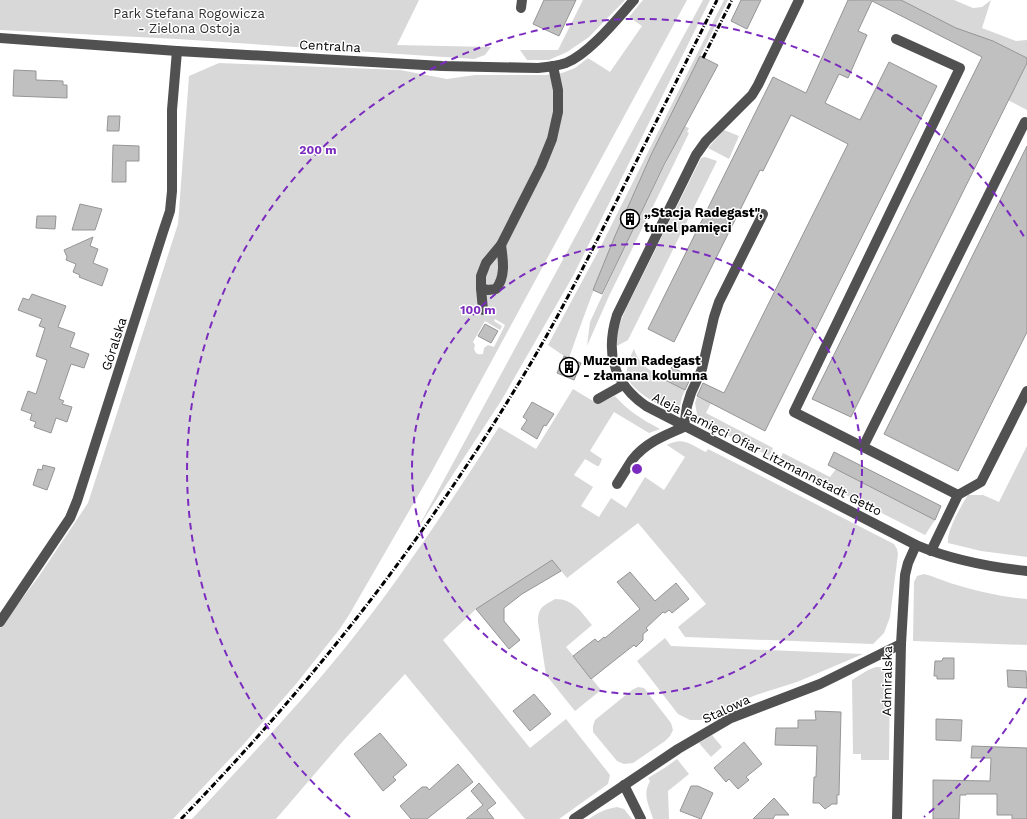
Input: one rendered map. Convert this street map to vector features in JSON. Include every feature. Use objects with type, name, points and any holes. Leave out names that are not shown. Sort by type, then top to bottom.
[{"type":"street","name":"Centralna","points":[[0,38],[177,51],[442,66],[518,68],[553,66],[566,63],[577,56],[605,32],[634,0]]},
{"type":"street","name":"Aleja Pamięci Ofiar Litzmannstadt Getto","points":[[799,0],[758,85],[752,94],[706,141],[696,155],[617,315],[613,329],[611,353],[618,375],[624,385],[637,400],[646,406],[684,427],[916,545],[972,563],[1004,569],[1027,571]]},
{"type":"street","points":[[896,39],[960,68],[794,412],[958,494]]},
{"type":"street","name":"Góralska","points":[[0,622],[70,518],[77,501],[164,232],[170,211],[172,191],[172,110],[177,51]]},
{"type":"street","points":[[483,310],[481,288],[482,276],[486,263],[501,245],[541,166],[552,138],[558,112],[558,90],[553,66]]},
{"type":"street","points":[[863,447],[1025,122],[1027,123]]},
{"type":"street","points":[[617,484],[633,459],[644,448],[656,440],[684,427],[687,406],[702,368],[719,302],[763,214]]},
{"type":"street","points":[[481,288],[488,290],[496,289],[501,283],[503,271],[501,245]]},
{"type":"street","points":[[598,399],[624,385]]},
{"type":"street","points":[[932,551],[958,494],[981,482],[1027,391]]},
{"type":"street","name":"Admiralska","points":[[897,819],[901,644],[905,575],[908,563],[916,545]]},
{"type":"street","name":"Stalowa","points":[[574,819],[688,742],[731,718],[820,684],[901,644]]},
{"type":"street","points":[[624,785],[641,819]]},
{"type":"green space","name":"Park Stefana Rogowicza - Zielona Ostoja","points":[[0,0],[419,0],[397,45],[491,47],[485,55],[474,59],[177,39],[0,30]]},
{"type":"green space","points":[[583,0],[625,0],[589,37],[567,52],[549,60],[527,60],[520,50],[558,50]]},
{"type":"green space","points":[[643,0],[687,0],[431,473],[339,630],[296,684],[243,745],[173,819],[0,819],[0,628],[39,576],[88,503],[178,224],[189,76],[219,63],[400,70],[447,79],[475,75],[546,75],[562,73],[575,68],[588,58],[610,72],[642,26],[629,17]],"holes":[[[495,319],[505,325],[494,347],[488,345],[484,348],[483,354],[476,353],[473,342],[485,321],[500,330],[502,326],[494,321]]]},
{"type":"green space","points":[[703,0],[710,0],[573,276],[501,401],[418,528]]},
{"type":"green space","points":[[724,0],[728,0],[651,155],[628,205],[597,281],[569,358],[564,356],[548,345],[601,246]]},
{"type":"green space","points":[[901,0],[954,0],[973,8],[982,7],[991,0],[982,28],[1016,41],[1027,40],[1027,58],[991,40],[986,49],[956,28]]},
{"type":"green space","points":[[1027,63],[1027,110],[1008,100]]},
{"type":"green space","points":[[684,126],[689,128],[687,132],[689,133],[609,296],[587,346],[590,322],[627,242]]},
{"type":"green space","points":[[724,130],[739,136],[729,159],[708,148]]},
{"type":"green space","points":[[705,157],[717,161],[628,340],[617,346],[618,331],[626,309],[701,158]]},
{"type":"green space","points":[[634,349],[637,356],[648,369],[663,379],[685,390],[678,415],[641,394],[630,382],[627,376],[627,369]]},
{"type":"green space","points":[[573,389],[598,404],[615,396],[636,415],[660,429],[649,433],[614,412],[590,451],[602,459],[599,466],[585,459],[574,475],[593,487],[581,506],[599,517],[611,498],[626,508],[645,477],[664,490],[685,457],[667,445],[673,442],[687,442],[706,452],[708,449],[894,544],[898,554],[890,617],[884,633],[873,644],[685,637],[678,627],[706,604],[638,523],[567,578],[552,560],[476,609],[443,640],[530,748],[566,719],[610,775],[608,784],[559,819],[525,819],[405,674],[343,741],[276,819],[192,819],[251,756],[345,648],[425,539],[499,427],[536,449]]},
{"type":"green space","points":[[697,397],[711,403],[706,413],[773,448],[769,456],[698,420],[695,403]]},
{"type":"green space","points":[[1027,446],[1027,557],[981,551],[948,543],[949,532],[968,495],[983,495],[999,502]]},
{"type":"green space","points":[[783,453],[830,477],[836,469],[935,520],[925,535],[779,461]]},
{"type":"green space","points":[[924,574],[979,591],[1027,599],[1027,645],[913,641],[914,582],[917,576]]},
{"type":"green space","points":[[555,599],[567,601],[572,604],[592,625],[566,647],[601,690],[575,711],[546,675],[538,617],[540,610],[547,603]]},
{"type":"green space","points":[[665,638],[671,646],[863,654],[797,682],[721,708],[701,720],[690,720],[678,714],[637,661]]},
{"type":"green space","points":[[876,667],[885,668],[890,676],[889,760],[861,760],[861,754],[853,754],[852,680]]},
{"type":"green space","points":[[638,687],[644,688],[671,723],[673,730],[665,741],[633,763],[624,764],[617,761],[593,732],[593,726],[595,720],[632,690]]},
{"type":"green space","points":[[712,735],[722,747],[711,757],[699,743]]},
{"type":"green space","points":[[677,759],[689,774],[668,791],[669,819],[653,819],[646,795],[650,781],[648,778]]},
{"type":"green space","points":[[617,807],[624,809],[632,819],[589,819],[602,811]]},
{"type":"building","points":[[544,0],[576,0],[559,36],[533,24]]},
{"type":"building","points":[[741,0],[761,0],[747,29],[731,21]]},
{"type":"building","points":[[848,0],[901,0],[956,28],[993,41],[1027,58],[1027,63],[851,417],[812,399],[982,57],[872,1],[858,31],[867,35],[848,78],[839,74],[825,103],[860,120],[889,62],[937,86],[765,431],[697,396],[703,383],[724,393],[848,144],[791,115],[763,171],[760,170],[674,342],[648,329],[773,77],[806,93]]},
{"type":"building","name":"„Stacja Radegast\", tunel pamięci","points":[[700,56],[718,65],[665,163],[602,294],[593,290],[615,236],[651,155]]},
{"type":"building","points":[[14,70],[36,71],[36,80],[63,81],[63,85],[67,85],[67,98],[13,96]]},
{"type":"building","points":[[108,116],[120,116],[119,131],[107,131]]},
{"type":"building","points":[[113,145],[139,146],[139,161],[126,161],[126,182],[112,182]]},
{"type":"building","points":[[1027,146],[1027,332],[958,471],[884,434]]},
{"type":"building","points":[[80,204],[102,209],[95,230],[72,230]]},
{"type":"building","points":[[37,216],[56,216],[55,229],[36,228]]},
{"type":"building","points":[[93,237],[90,246],[98,249],[93,263],[108,269],[102,286],[79,277],[80,275],[73,272],[76,264],[66,260],[67,257],[64,250]]},
{"type":"building","points":[[32,294],[66,306],[58,327],[75,333],[70,347],[89,354],[84,368],[71,364],[59,399],[64,401],[62,404],[72,407],[67,422],[56,418],[51,433],[34,427],[36,422],[30,420],[32,414],[21,410],[28,391],[36,394],[47,360],[36,356],[45,328],[39,326],[42,319],[18,310],[23,298],[29,300]]},
{"type":"building","points":[[485,324],[498,331],[491,343],[478,336]]},
{"type":"building","name":"Muzeum Radegast - złamana kolumna","points":[[564,356],[581,363],[574,380],[557,373]]},
{"type":"building","points":[[672,367],[691,377],[685,390],[665,380]]},
{"type":"building","points":[[532,402],[554,414],[546,426],[544,425],[537,439],[521,429],[527,420],[523,417]]},
{"type":"building","points":[[834,452],[941,506],[935,520],[828,465]]},
{"type":"building","points":[[43,465],[55,468],[47,490],[33,485],[38,469],[42,470]]},
{"type":"building","points":[[552,560],[561,571],[522,594],[504,608],[504,621],[520,640],[509,649],[476,609]]},
{"type":"building","points":[[630,572],[655,601],[676,583],[689,599],[672,613],[669,610],[665,613],[663,612],[646,628],[648,630],[643,634],[643,640],[636,647],[634,645],[591,679],[573,656],[595,639],[598,642],[604,637],[605,638],[640,609],[617,582]]},
{"type":"building","points":[[943,658],[954,658],[954,679],[937,679],[937,676],[934,676],[935,661],[942,661]]},
{"type":"building","points":[[1007,670],[1026,671],[1027,688],[1008,687]]},
{"type":"building","points":[[534,694],[551,714],[530,731],[513,711]]},
{"type":"building","points":[[815,711],[841,712],[839,795],[837,795],[837,804],[832,804],[825,809],[819,803],[813,803],[817,746],[775,745],[776,728],[798,728],[798,720],[816,720]]},
{"type":"building","points":[[936,719],[962,720],[961,741],[936,740]]},
{"type":"building","points":[[380,733],[407,765],[393,777],[396,780],[383,791],[354,754]]},
{"type":"building","points":[[744,742],[762,764],[746,777],[749,780],[738,789],[729,779],[726,782],[714,768]]},
{"type":"building","points":[[972,746],[1027,748],[1027,819],[1012,819],[1012,815],[997,815],[997,794],[966,794],[960,795],[959,819],[933,819],[933,780],[990,781],[991,758],[971,758]]},
{"type":"building","points":[[458,764],[473,782],[427,819],[411,819],[400,806],[422,787],[427,787],[429,790]]},
{"type":"building","points":[[479,783],[496,803],[487,810],[494,819],[466,819],[483,805],[471,791]]},
{"type":"building","points":[[691,786],[698,786],[713,793],[701,819],[680,811]]},
{"type":"building","points":[[774,798],[789,815],[775,815],[773,819],[753,819]]},
{"type":"railway","points":[[181,819],[273,719],[360,614],[440,505],[478,449],[544,341],[572,290],[717,0]]},
{"type":"railway","points":[[703,58],[732,0]]},
{"type":"place","name":"„Stacja Radegast\", tunel pamięci","points":[[630,219]]},
{"type":"place","name":"Muzeum Radegast - złamana kolumna","points":[[569,367]]}]
